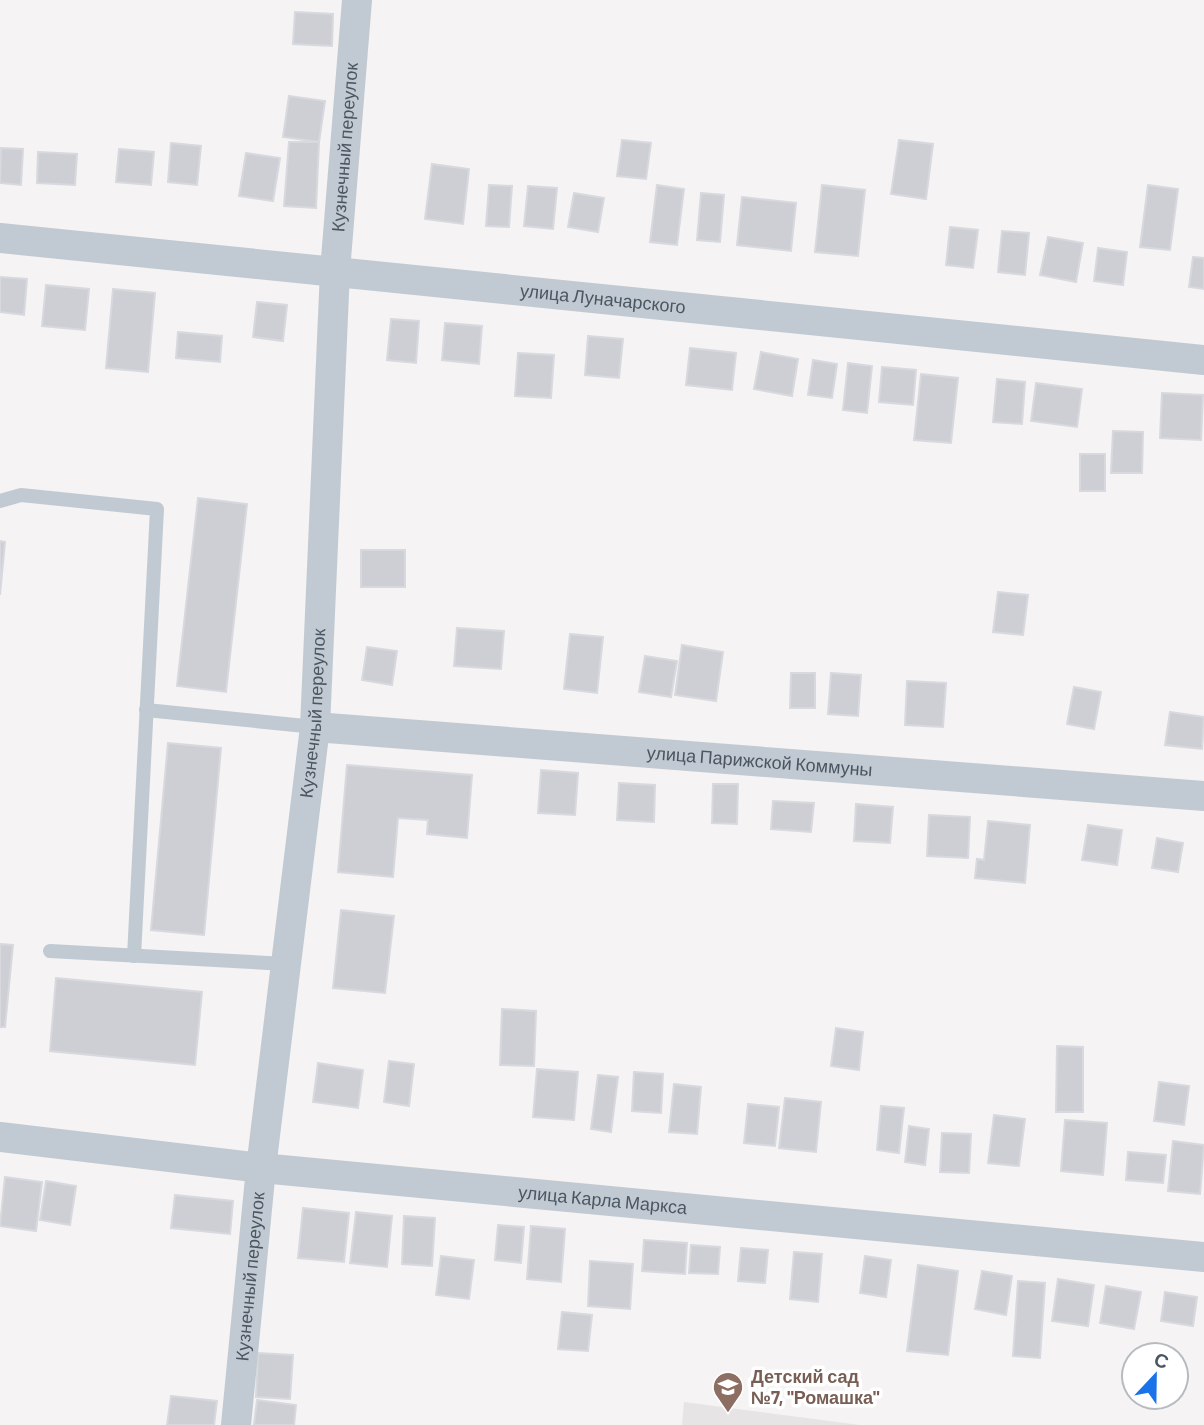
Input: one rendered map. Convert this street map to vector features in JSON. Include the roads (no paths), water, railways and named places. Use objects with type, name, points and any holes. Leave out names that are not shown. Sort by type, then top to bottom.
[{"type":"street","name":"Кузнечный переулок","points":[[236,1425],[261,1168],[315,727],[335,271],[356,0]]},
{"type":"street","name":"улица Луначарского","points":[[0,238],[1204,360]]},
{"type":"street","name":"улица Парижской Коммуны","points":[[315,727],[1204,796]]},
{"type":"street","name":"улица Карла Маркса","points":[[0,1137],[261,1168],[1204,1257]]},
{"type":"lane","points":[[0,501],[21,495],[156,509],[134,956]]},
{"type":"lane","points":[[146,710],[315,727]]},
{"type":"lane","points":[[50,951],[286,964]]},
{"type":"place","name":"Детский сад №7, \"Ромашка\"","points":[[728,1414]]}]
